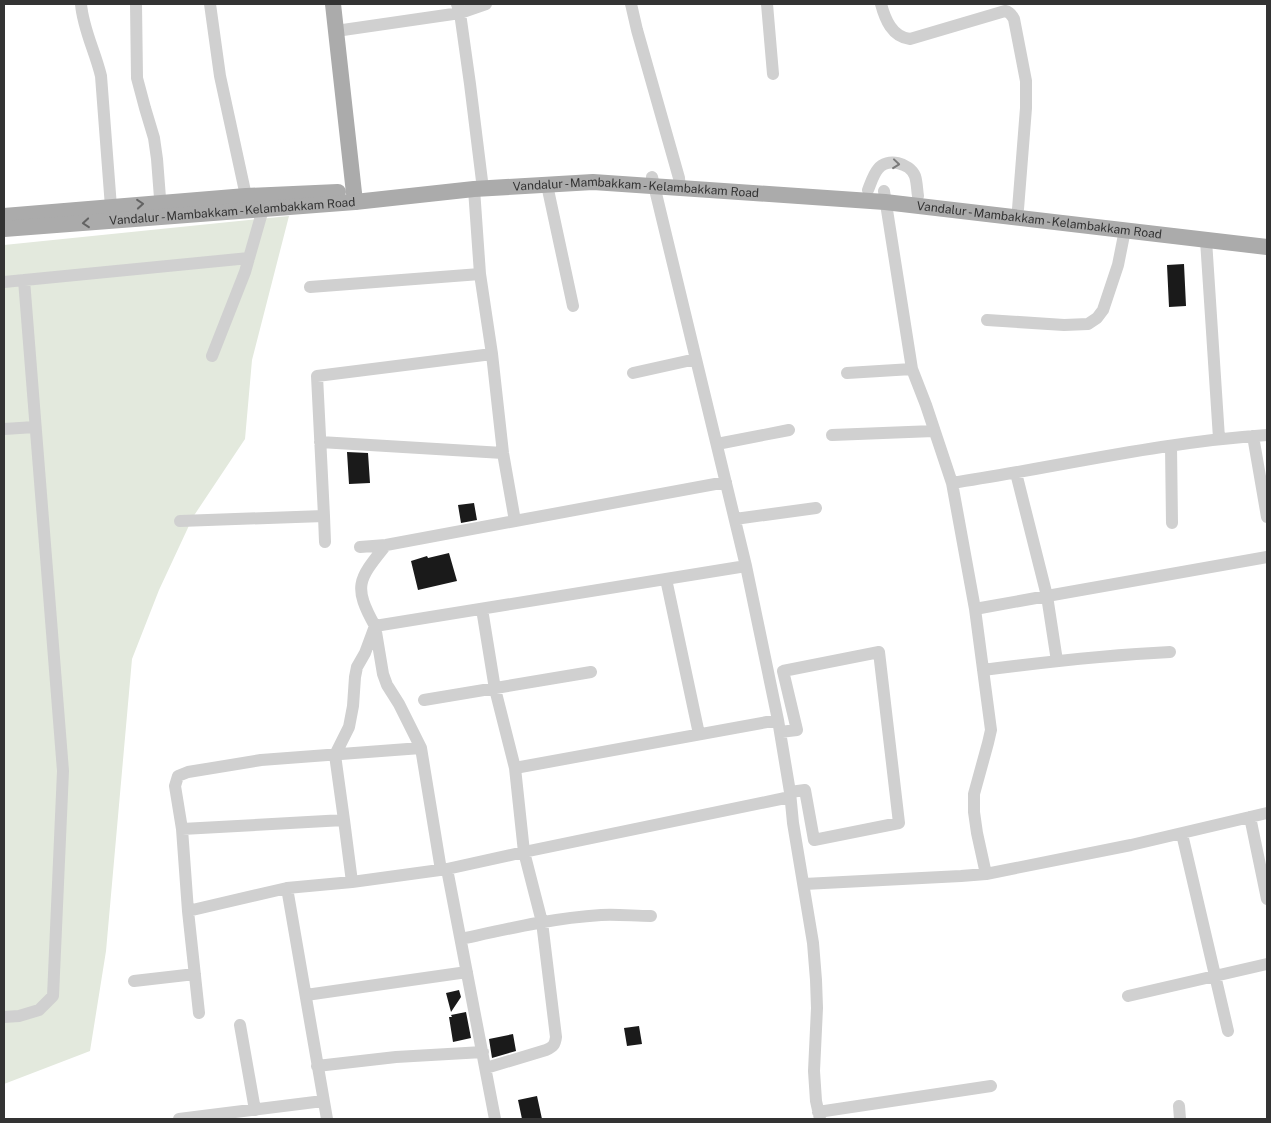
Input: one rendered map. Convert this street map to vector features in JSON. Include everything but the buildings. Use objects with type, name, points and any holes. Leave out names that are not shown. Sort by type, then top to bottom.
[{"type":"main road","points":[[333,4],[354,197]]},
{"type":"main road","name":"Vandalur - Mambakkam - Kelambakkam Road","points":[[4,216],[111,207],[161,210],[262,209],[354,197],[593,172],[653,182]]},
{"type":"main road","name":"Vandalur - Mambakkam - Kelambakkam Road","points":[[478,185],[653,182],[918,196],[1267,238]]},
{"type":"main road","name":"Vandalur - Mambakkam - Kelambakkam Road","points":[[879,195],[1124,230],[1267,247]]},
{"type":"main road","name":"Vandalur - Mambakkam - Kelambakkam Road","points":[[4,229],[161,210],[246,196],[354,197]]},
{"type":"street","points":[[81,4],[83,20],[101,76],[111,207]]},
{"type":"street","points":[[136,4],[138,78],[144,108],[154,138],[161,210]]},
{"type":"street","points":[[210,4],[220,76],[246,196]]},
{"type":"street","points":[[336,31],[486,4]]},
{"type":"street","points":[[631,4],[679,183]]},
{"type":"street","points":[[767,4],[774,74]]},
{"type":"street","points":[[881,4],[890,27],[899,36],[910,39],[1005,11],[1013,16],[1026,81],[1026,108],[1018,209]]},
{"type":"street","points":[[459,8],[470,84],[478,185],[480,274],[492,354],[503,452],[515,521]]},
{"type":"street","points":[[918,196],[915,176],[910,169],[902,164],[884,164],[879,167],[879,195],[912,369],[952,483],[975,609],[991,730],[974,794],[977,833],[986,874]]},
{"type":"street","points":[[653,182],[746,566],[779,726],[790,795],[792,823],[813,943],[817,1008],[814,1071],[819,1116],[991,1086]]},
{"type":"street","points":[[547,185],[573,306]]},
{"type":"street","points":[[212,356],[245,272],[262,209]]},
{"type":"street","points":[[987,320],[1064,325],[1088,324],[1098,318],[1103,310],[1118,266],[1124,230]]},
{"type":"street","points":[[1206,240],[1219,438]]},
{"type":"street","points":[[4,282],[249,258]]},
{"type":"street","points":[[310,287],[480,274]]},
{"type":"street","points":[[4,1017],[19,1016],[39,1010],[53,996],[63,771],[24,280]]},
{"type":"street","points":[[324,542],[317,376],[492,354]]},
{"type":"street","points":[[633,373],[696,359]]},
{"type":"street","points":[[847,374],[912,369]]},
{"type":"street","points":[[4,430],[35,427]]},
{"type":"street","points":[[717,444],[789,430]]},
{"type":"street","points":[[832,435],[934,431]]},
{"type":"street","points":[[952,483],[1219,438],[1267,435]]},
{"type":"street","points":[[1252,436],[1267,517]]},
{"type":"street","points":[[320,442],[503,452]]},
{"type":"street","points":[[1171,446],[1172,523]]},
{"type":"street","points":[[1016,473],[1047,596],[1057,661]]},
{"type":"street","points":[[360,548],[386,545],[726,482]]},
{"type":"street","points":[[735,519],[816,508]]},
{"type":"street","points":[[180,521],[324,516]]},
{"type":"street","points":[[386,545],[363,575],[361,585],[362,600],[375,626],[383,674],[387,685],[399,704],[421,748],[444,869],[461,939],[495,1119]]},
{"type":"street","points":[[975,609],[1267,557]]},
{"type":"street","points":[[375,626],[746,566]]},
{"type":"street","points":[[666,579],[699,734]]},
{"type":"street","points":[[482,609],[495,689],[515,768],[524,852],[542,922],[556,1037],[556,1043],[553,1047],[486,1068]]},
{"type":"street","points":[[352,882],[335,755],[349,726],[357,667],[375,626]]},
{"type":"street","points":[[188,912],[286,888],[352,882],[444,869],[790,795],[805,790],[814,840],[899,823],[880,652],[783,671],[797,730],[779,726],[699,734],[515,768]]},
{"type":"street","points":[[983,670],[1137,653],[1170,652]]},
{"type":"street","points":[[424,700],[591,672]]},
{"type":"street","points":[[199,1013],[188,912],[182,829],[175,786],[178,776],[188,772],[261,760],[421,748]]},
{"type":"street","points":[[804,884],[986,874],[1131,846],[1267,813]]},
{"type":"street","points":[[1250,817],[1267,896]]},
{"type":"street","points":[[182,829],[344,820]]},
{"type":"street","points":[[1182,834],[1228,1031]]},
{"type":"street","points":[[286,888],[327,1119]]},
{"type":"street","points":[[461,939],[542,922],[603,915],[651,916]]},
{"type":"street","points":[[1128,996],[1267,964]]},
{"type":"street","points":[[306,995],[467,972]]},
{"type":"street","points":[[134,981],[195,974]]},
{"type":"street","points":[[240,1025],[255,1110]]},
{"type":"street","points":[[317,1066],[396,1057],[483,1052]]},
{"type":"street","points":[[179,1119],[323,1101]]},
{"type":"street","points":[[1180,1106],[1180,1119]]},
{"type":"shaded area","points":[[289,216],[252,360],[245,439],[193,517],[159,590],[132,659],[106,951],[90,1051],[4,1084],[4,245]]}]
